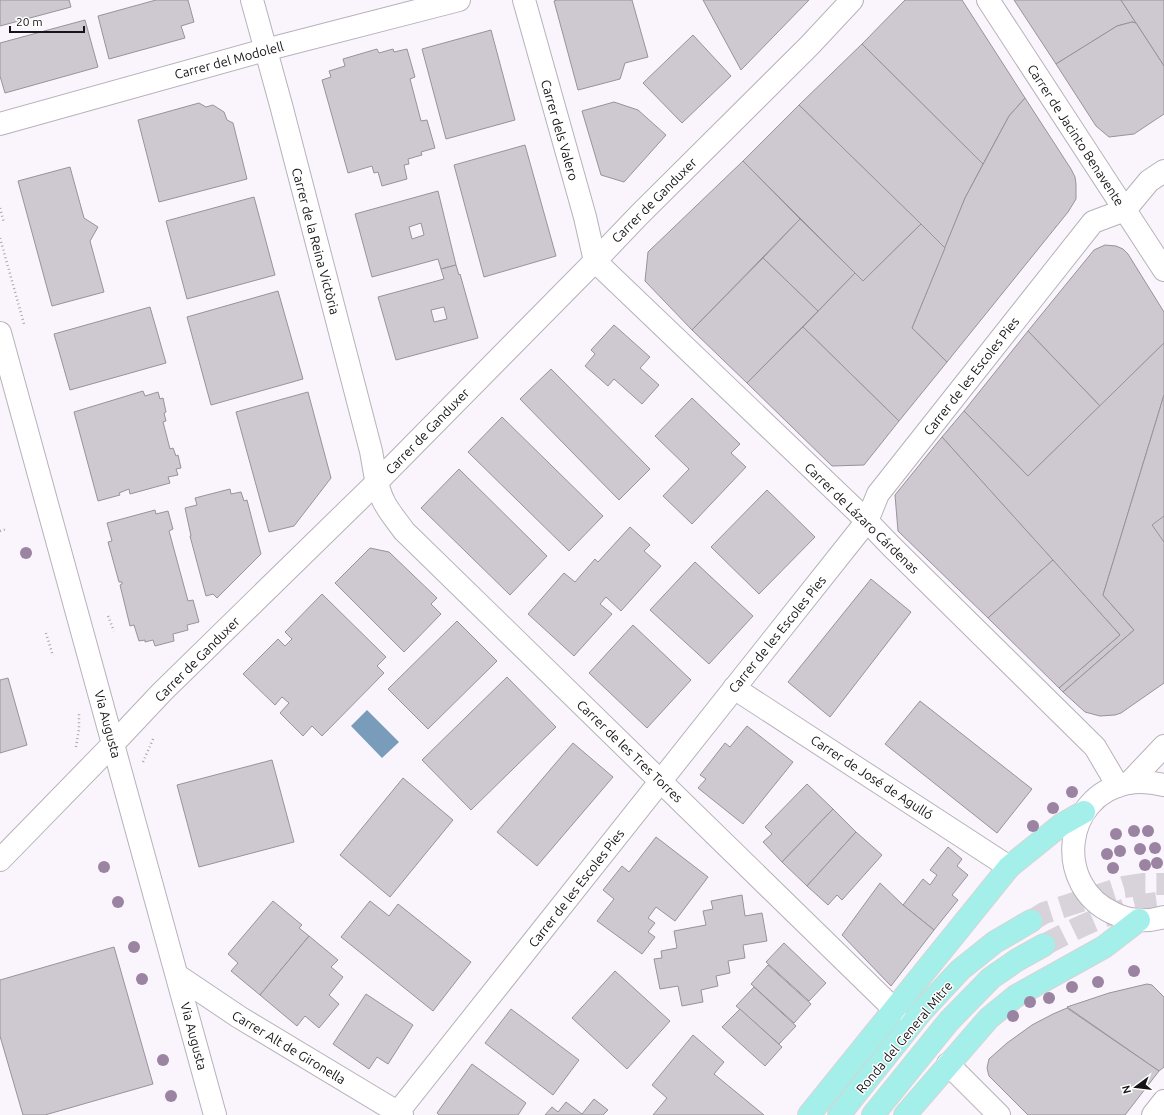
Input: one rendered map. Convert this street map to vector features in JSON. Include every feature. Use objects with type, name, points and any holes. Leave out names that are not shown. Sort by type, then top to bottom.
[{"type":"main road","points":[[809,1115],[1009,867],[1061,824],[1084,812]]},
{"type":"main road","name":"Ronda del General Mitre","points":[[839,1115],[921,1012],[960,970],[995,942],[1031,920]]},
{"type":"main road","points":[[905,1115],[989,1018],[1016,996],[1104,947],[1139,920]]},
{"type":"main road","name":"Ronda del General Mitre","points":[[873,1115],[949,1021],[991,978],[1017,960],[1044,945]]},
{"type":"street","name":"Carrer de la Reina Victòria","points":[[252,0],[283,113],[378,482]]},
{"type":"street","name":"Carrer del Modolell","points":[[0,124],[265,50],[459,0]]},
{"type":"street","name":"Carrer dels Valero","points":[[524,0],[585,217],[595,261]]},
{"type":"street","name":"Carrer de Ganduxer","points":[[0,860],[162,692],[378,482],[639,215],[809,46],[852,0]]},
{"type":"street","name":"Carrer de Jacinto Benavente","points":[[988,0],[1164,270]]},
{"type":"street","points":[[1125,210],[1149,180],[1164,171]]},
{"type":"street","name":"Carrer de les Escoles Pies","points":[[400,1114],[660,780],[867,521],[878,494],[1093,222],[1125,210]]},
{"type":"street","name":"Carrer de Lázaro Cárdenas","points":[[595,261],[867,521],[1095,747],[1124,784]]},
{"type":"street","name":"Via Augusta","points":[[0,333],[114,743],[130,809],[216,1115]]},
{"type":"street","name":"Carrer de les Tres Torres","points":[[378,482],[383,501],[404,531],[895,1010]]},
{"type":"street","name":"Carrer de José de Agulló","points":[[734,688],[1009,867]]},
{"type":"street","points":[[1164,746],[1124,784],[1099,796],[1091,803],[1084,812],[1076,829],[1072,847],[1074,865],[1080,882],[1090,897],[1104,909],[1121,917],[1139,920],[1152,920],[1164,917]]},
{"type":"street","points":[[1124,784],[1150,782],[1164,785]]},
{"type":"street","name":"Carrer Alt de Gironella","points":[[178,976],[239,1017],[400,1114]]},
{"type":"street","points":[[948,1064],[999,1115]]},
{"type":"street","points":[[1153,1115],[1164,1101]]},
{"type":"path","points":[[0,208],[4,223]]},
{"type":"path","points":[[0,531],[7,529]]},
{"type":"path","points":[[108,616],[114,632]]},
{"type":"path","points":[[46,634],[53,656]]},
{"type":"water","points":[[367,710],[399,742],[382,758],[351,726]]},
{"type":"building","points":[[0,0],[69,0],[71,7],[0,26]]},
{"type":"building","points":[[156,0],[188,0],[194,22],[181,26],[185,38],[109,59],[98,16]]},
{"type":"building","points":[[632,0],[648,57],[625,63],[620,79],[578,90],[554,1]]},
{"type":"building","points":[[703,0],[809,0],[741,70]]},
{"type":"building","points":[[905,0],[962,0],[1025,98],[1009,116],[983,164],[862,44]]},
{"type":"building","points":[[1014,0],[1121,0],[1136,23],[1132,22],[1117,26],[1056,64]]},
{"type":"building","points":[[1121,0],[1164,0],[1164,66],[1136,23]]},
{"type":"building","points":[[85,20],[98,67],[5,93],[0,76],[0,43]]},
{"type":"building","points":[[1132,22],[1136,23],[1164,66],[1164,114],[1134,134],[1109,137],[1096,126],[1056,64],[1117,26]]},
{"type":"building","points":[[491,30],[515,120],[446,139],[422,49]]},
{"type":"building","points":[[693,35],[731,76],[682,123],[643,83]]},
{"type":"building","points":[[862,44],[983,164],[965,198],[945,248],[799,105]]},
{"type":"building","points":[[377,49],[379,53],[393,49],[394,52],[407,49],[415,77],[410,79],[421,121],[427,120],[435,148],[421,152],[422,155],[408,159],[409,164],[404,165],[407,179],[382,186],[378,172],[374,173],[372,166],[348,173],[322,80],[331,77],[329,71],[345,66],[343,59]]},
{"type":"building","points":[[1025,98],[1071,169],[1075,177],[1076,199],[1068,212],[947,362],[912,328],[965,198],[1009,116]]},
{"type":"building","points":[[614,102],[638,110],[666,135],[624,182],[601,175],[582,111]]},
{"type":"building","points":[[199,103],[206,107],[213,105],[224,112],[227,120],[233,123],[247,179],[159,202],[138,120]]},
{"type":"building","points":[[799,105],[921,224],[863,281],[743,161]]},
{"type":"building","points":[[525,145],[556,256],[484,277],[454,165]]},
{"type":"building","points":[[743,161],[800,219],[692,330],[645,281],[648,252]]},
{"type":"building","points":[[70,167],[84,218],[98,227],[90,241],[104,292],[52,306],[18,181]]},
{"type":"building","points":[[438,191],[456,265],[441,269],[438,259],[372,277],[355,214]],"holes":[[[421,223],[424,235],[412,239],[409,227]]]},
{"type":"building","points":[[254,197],[275,275],[187,299],[166,221]]},
{"type":"building","points":[[800,219],[855,273],[818,311],[763,258]]},
{"type":"building","points":[[921,224],[945,248],[912,328],[947,362],[899,421],[803,327],[855,273],[863,281]]},
{"type":"building","points":[[1105,245],[1116,246],[1123,249],[1128,254],[1164,312],[1164,343],[1100,406],[1028,331],[1094,250]]},
{"type":"building","points":[[763,258],[818,311],[747,383],[692,330]]},
{"type":"building","points":[[456,265],[459,275],[460,274],[478,338],[396,360],[378,297],[444,279],[441,269]],"holes":[[[444,307],[447,319],[434,322],[431,310]]]},
{"type":"building","points":[[278,291],[303,379],[211,405],[187,317]]},
{"type":"building","points":[[150,307],[166,363],[70,390],[54,334]]},
{"type":"building","points":[[614,325],[650,357],[640,368],[659,385],[642,404],[614,379],[608,386],[585,366],[595,354],[591,350]]},
{"type":"building","points":[[803,327],[899,421],[864,465],[832,466],[747,383]]},
{"type":"building","points":[[1028,331],[1100,406],[1028,476],[964,411]]},
{"type":"building","points":[[1164,343],[1164,395],[1103,595],[1134,630],[1063,692],[1059,688],[1120,635],[942,437],[964,411],[1028,476]]},
{"type":"building","points":[[551,369],[650,469],[619,500],[520,399]]},
{"type":"building","points":[[143,391],[145,396],[158,392],[160,399],[163,398],[166,421],[163,422],[170,449],[173,448],[176,456],[178,455],[181,468],[176,469],[178,475],[168,477],[170,483],[130,494],[129,489],[119,493],[120,495],[98,501],[74,412]]},
{"type":"building","points":[[308,392],[331,478],[294,526],[269,532],[236,412]]},
{"type":"building","points":[[1164,395],[1164,683],[1121,713],[1100,716],[1085,712],[1063,692],[1134,630],[1103,595]]},
{"type":"building","points":[[692,398],[740,444],[731,453],[746,467],[692,524],[663,496],[689,469],[655,436]]},
{"type":"building","points":[[502,417],[603,516],[569,551],[468,452]]},
{"type":"building","points":[[942,437],[1053,560],[988,618],[898,531],[895,495]]},
{"type":"building","points":[[459,469],[547,556],[510,595],[421,508]]},
{"type":"building","points":[[230,489],[231,494],[241,492],[244,501],[247,500],[261,554],[217,598],[213,594],[206,596],[190,536],[185,508],[197,505],[195,498]]},
{"type":"building","points":[[767,490],[815,537],[759,594],[711,547]]},
{"type":"building","points":[[155,510],[156,514],[168,511],[173,529],[169,531],[188,601],[193,600],[199,622],[187,625],[188,630],[173,634],[174,641],[155,646],[153,640],[145,642],[145,640],[139,641],[134,625],[130,626],[120,585],[122,582],[119,582],[108,542],[112,541],[107,523]]},
{"type":"building","points":[[1164,516],[1164,542],[1152,525]]},
{"type":"building","points":[[630,527],[650,545],[644,551],[661,566],[621,611],[606,597],[600,604],[612,614],[574,656],[528,614],[564,573],[575,582],[595,559],[598,562]]},
{"type":"building","points":[[370,548],[389,552],[437,598],[431,604],[441,614],[404,652],[335,583]]},
{"type":"building","points":[[1053,560],[1120,635],[1059,688],[988,618]]},
{"type":"building","points":[[695,562],[753,616],[709,664],[650,610]]},
{"type":"building","points":[[871,579],[911,612],[830,717],[788,682]]},
{"type":"building","points":[[322,594],[386,657],[377,666],[384,673],[322,736],[312,726],[303,736],[280,713],[289,703],[282,697],[275,705],[243,674],[278,639],[285,646],[292,639],[285,632]]},
{"type":"building","points":[[457,621],[497,661],[428,729],[388,689]]},
{"type":"building","points":[[633,625],[691,680],[647,728],[589,673]]},
{"type":"building","points":[[507,677],[556,727],[471,810],[422,760]]},
{"type":"building","points":[[8,678],[27,745],[0,753],[0,680]]},
{"type":"building","points":[[920,701],[1032,789],[997,833],[885,744]]},
{"type":"building","points":[[747,726],[793,762],[743,824],[698,788],[706,779],[700,775],[725,743],[730,747]]},
{"type":"building","points":[[573,743],[613,777],[537,866],[497,832]]},
{"type":"building","points":[[272,760],[294,842],[199,867],[177,785]]},
{"type":"building","points":[[403,778],[453,820],[390,897],[340,855]]},
{"type":"building","points":[[807,784],[833,809],[782,862],[763,842],[772,834],[765,827]]},
{"type":"building","points":[[833,809],[856,832],[807,886],[782,862]]},
{"type":"building","points":[[856,832],[882,855],[842,900],[837,895],[828,905],[807,886]]},
{"type":"building","points":[[656,837],[708,877],[675,921],[656,907],[648,918],[655,923],[648,932],[655,937],[642,954],[597,921],[614,899],[603,890],[622,866],[629,872]]},
{"type":"building","points":[[948,847],[962,859],[957,866],[968,875],[952,895],[958,900],[934,930],[903,905],[923,879],[930,885],[937,875],[930,870]]},
{"type":"building","points":[[880,883],[903,905],[934,930],[891,986],[842,935]]},
{"type":"building","points":[[742,895],[745,916],[762,913],[767,941],[743,945],[745,958],[728,961],[730,973],[716,976],[718,986],[701,990],[703,1002],[682,1006],[678,986],[660,989],[654,959],[662,958],[661,951],[677,948],[674,931],[706,925],[703,911],[713,909],[711,901]]},
{"type":"building","points":[[273,901],[302,925],[299,928],[309,936],[260,995],[231,971],[238,963],[228,954]]},
{"type":"building","points":[[370,901],[389,916],[398,904],[471,962],[433,1011],[341,937]]},
{"type":"building","points":[[309,936],[338,960],[331,967],[343,977],[329,995],[339,1004],[319,1028],[305,1016],[297,1026],[260,995]]},
{"type":"building","points":[[784,943],[826,983],[809,1001],[766,962]]},
{"type":"building","points":[[114,947],[153,1084],[45,1115],[23,1115],[0,1036],[0,980]]},
{"type":"building","points":[[768,965],[811,1004],[794,1023],[751,984]]},
{"type":"building","points":[[615,971],[670,1021],[627,1069],[572,1018]]},
{"type":"building","points":[[1147,984],[1152,985],[1164,997],[1164,1067],[1159,1071],[1067,1007],[1109,993]]},
{"type":"building","points":[[754,987],[796,1026],[779,1044],[736,1006]]},
{"type":"building","points":[[366,994],[413,1025],[388,1064],[377,1057],[369,1069],[333,1044]]},
{"type":"building","points":[[1067,1008],[1159,1071],[1125,1115],[1028,1115],[989,1076],[987,1068],[989,1059],[1007,1043],[1032,1025]]},
{"type":"building","points":[[511,1009],[579,1060],[553,1095],[485,1043]]},
{"type":"building","points":[[740,1009],[782,1047],[765,1066],[722,1027]]},
{"type":"building","points":[[693,1035],[724,1062],[714,1074],[764,1115],[653,1115],[667,1098],[652,1085]]},
{"type":"building","points":[[472,1064],[526,1103],[518,1115],[439,1115],[437,1113]]},
{"type":"building","points":[[594,1099],[608,1110],[603,1115],[545,1115],[552,1107],[558,1112],[566,1102],[582,1114]]},
{"type":"tunnel","points":[[1031,921],[1044,913],[1124,887],[1144,884],[1164,884]]},
{"type":"tunnel","points":[[1044,945],[1073,930],[1117,912],[1148,904],[1164,902]]}]
